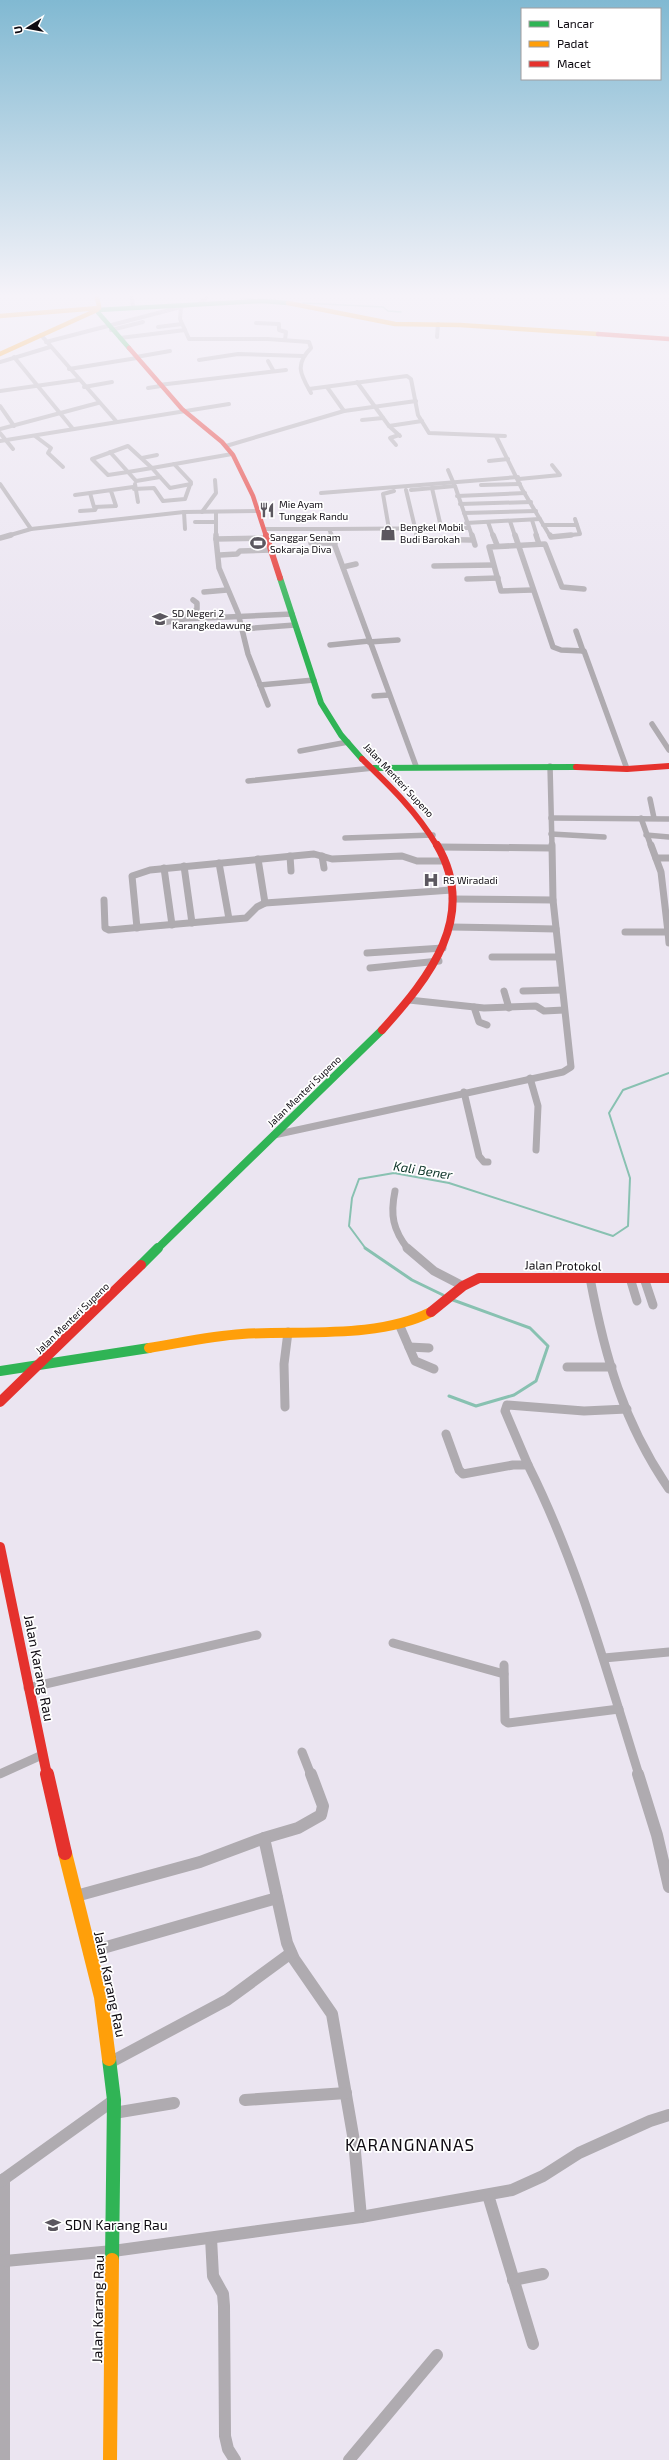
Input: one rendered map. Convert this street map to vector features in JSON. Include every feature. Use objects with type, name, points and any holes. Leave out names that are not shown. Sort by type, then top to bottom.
[{"type":"main road","name":"Jalan Menteri Supeno","points":[[0,1402],[377,1035],[428,980],[439,961],[451,927],[452,894],[445,861],[433,835],[423,820],[348,742],[322,707],[272,550],[258,512],[229,450],[187,413]]},
{"type":"main road","points":[[373,768],[416,766],[550,766],[627,768],[669,766]]},
{"type":"main road","name":"Jalan Protokol","points":[[461,1287],[486,1277],[669,1278]]},
{"type":"main road","points":[[0,1371],[210,1338],[288,1332],[346,1330],[399,1324],[423,1318],[438,1308],[461,1287]]},
{"type":"main road","name":"Jalan Karang Rau","points":[[0,1547],[42,1756],[75,1896],[101,1997],[111,2062],[114,2114],[110,2460]]},
{"type":"street","points":[[5,413],[14,426]]},
{"type":"street","points":[[0,429],[14,426],[32,426],[59,413],[73,429]]},
{"type":"street","points":[[108,413],[116,421]]},
{"type":"street","points":[[0,441],[167,413]]},
{"type":"street","points":[[191,484],[170,488],[152,468],[129,446],[93,458],[94,463],[108,474],[127,472],[152,468],[174,464],[229,450],[339,413]]},
{"type":"street","points":[[379,413],[389,426],[399,435],[390,438],[396,445]]},
{"type":"street","points":[[420,413],[425,428],[431,433],[505,436]]},
{"type":"street","points":[[362,420],[383,418]]},
{"type":"street","points":[[389,426],[422,421]]},
{"type":"street","points":[[32,426],[40,435]]},
{"type":"street","points":[[0,433],[13,449]]},
{"type":"street","points":[[35,436],[51,448],[48,453],[63,468]]},
{"type":"street","points":[[496,436],[525,493],[551,537]]},
{"type":"street","points":[[110,452],[136,481]]},
{"type":"street","points":[[142,458],[157,455]]},
{"type":"street","points":[[488,461],[508,459]]},
{"type":"street","points":[[174,464],[191,484]]},
{"type":"street","points":[[321,493],[560,476],[559,471],[552,465]]},
{"type":"street","points":[[448,470],[464,513],[471,540],[475,544]]},
{"type":"street","points":[[531,470],[535,478]]},
{"type":"street","points":[[136,481],[160,477]]},
{"type":"street","points":[[202,512],[219,490],[215,480]]},
{"type":"street","points":[[136,481],[134,488],[138,502]]},
{"type":"street","points":[[388,526],[383,494],[432,488],[454,483]]},
{"type":"street","points":[[0,484],[31,529]]},
{"type":"street","points":[[75,495],[134,488],[154,488],[162,500],[173,501],[186,498],[191,484]]},
{"type":"street","points":[[432,488],[441,527]]},
{"type":"street","points":[[406,490],[417,537],[420,540],[471,540]]},
{"type":"street","points":[[80,511],[116,506],[111,491]]},
{"type":"street","points":[[90,493],[93,506],[96,508]]},
{"type":"street","points":[[457,496],[525,493]]},
{"type":"street","points":[[460,504],[531,502]]},
{"type":"street","points":[[464,513],[536,511]]},
{"type":"street","points":[[0,538],[31,529],[184,512],[258,512]]},
{"type":"street","points":[[184,512],[185,528]]},
{"type":"street","points":[[216,512],[216,539],[220,555],[219,568],[240,618],[248,654],[268,705]]},
{"type":"street","points":[[216,539],[266,533],[329,529],[377,528],[388,526],[415,528],[441,527],[540,519]]},
{"type":"street","points":[[537,537],[578,535],[580,534],[575,519]]},
{"type":"street","points":[[532,520],[539,544]]},
{"type":"street","points":[[510,521],[519,544],[532,590],[554,648],[583,650]]},
{"type":"street","points":[[195,522],[216,522]]},
{"type":"street","points":[[488,522],[497,545]]},
{"type":"street","points":[[544,525],[577,525]]},
{"type":"street","points":[[329,529],[369,642],[416,766]]},
{"type":"street","points":[[311,543],[335,543]]},
{"type":"street","points":[[532,590],[501,590],[489,547],[497,545],[545,544],[562,587],[567,589],[584,589]]},
{"type":"street","points":[[220,555],[237,554],[240,551],[272,550]]},
{"type":"street","points":[[343,567],[356,564]]},
{"type":"street","points":[[434,566],[493,564]]},
{"type":"street","points":[[467,579],[498,578]]},
{"type":"street","points":[[204,592],[227,590]]},
{"type":"street","points":[[182,619],[197,609],[197,604],[193,600]]},
{"type":"street","points":[[164,623],[182,619],[240,618],[292,614]]},
{"type":"street","points":[[242,629],[295,625]]},
{"type":"street","points":[[576,631],[627,768]]},
{"type":"street","points":[[330,644],[398,640]]},
{"type":"street","points":[[260,685],[314,680]]},
{"type":"street","points":[[374,696],[389,695]]},
{"type":"street","points":[[652,724],[666,741],[669,750]]},
{"type":"street","points":[[300,751],[348,742]]},
{"type":"street","points":[[274,1135],[464,1092],[563,1072],[570,1067],[553,900],[550,766]]},
{"type":"street","points":[[248,780],[373,768]]},
{"type":"street","points":[[650,799],[654,818]]},
{"type":"street","points":[[551,818],[669,819]]},
{"type":"street","points":[[641,818],[646,835],[666,880],[669,941]]},
{"type":"street","points":[[551,834],[604,836]]},
{"type":"street","points":[[345,838],[433,835]]},
{"type":"street","points":[[646,835],[669,836]]},
{"type":"street","points":[[439,847],[551,848]]},
{"type":"street","points":[[137,928],[132,876],[164,868],[290,856],[322,856],[332,859],[402,856],[417,861],[445,861]]},
{"type":"street","points":[[290,856],[291,871]]},
{"type":"street","points":[[322,856],[324,868]]},
{"type":"street","points":[[656,858],[669,858]]},
{"type":"street","points":[[258,859],[265,903]]},
{"type":"street","points":[[219,862],[229,919]]},
{"type":"street","points":[[184,866],[192,923]]},
{"type":"street","points":[[164,868],[172,925]]},
{"type":"street","points":[[104,900],[106,930],[246,918],[257,906],[265,903],[452,894],[553,900]]},
{"type":"street","points":[[451,927],[556,929]]},
{"type":"street","points":[[625,932],[668,932]]},
{"type":"street","points":[[367,953],[443,948]]},
{"type":"street","points":[[492,957],[558,957]]},
{"type":"street","points":[[370,968],[439,961]]},
{"type":"street","points":[[523,991],[562,990]]},
{"type":"street","points":[[504,991],[509,1008]]},
{"type":"street","points":[[409,1000],[474,1007],[509,1008],[536,1006],[544,1010],[564,1010]]},
{"type":"street","points":[[474,1007],[479,1022],[487,1025]]},
{"type":"street","points":[[530,1078],[538,1106],[536,1150]]},
{"type":"street","points":[[464,1092],[479,1156],[484,1162],[488,1162]]},
{"type":"street","points":[[395,1191],[392,1199],[392,1220],[408,1250],[428,1267],[461,1287]]},
{"type":"street","points":[[590,1278],[600,1331],[627,1409],[646,1454],[669,1489]]},
{"type":"street","points":[[630,1278],[638,1301]]},
{"type":"street","points":[[644,1278],[653,1306]]},
{"type":"street","points":[[399,1324],[415,1361],[434,1370]]},
{"type":"street","points":[[285,1407],[285,1350],[288,1332]]},
{"type":"street","points":[[409,1347],[417,1349],[429,1348]]},
{"type":"street","points":[[567,1367],[612,1367]]},
{"type":"street","points":[[627,1409],[584,1411],[507,1405],[505,1411],[528,1465],[551,1510],[586,1597],[658,1836],[669,1887]]},
{"type":"street","points":[[446,1434],[459,1470],[463,1474],[513,1465],[528,1465]]},
{"type":"street","points":[[28,1688],[257,1635]]},
{"type":"street","points":[[393,1643],[504,1669],[505,1721],[508,1723],[619,1709]]},
{"type":"street","points":[[604,1658],[669,1652]]},
{"type":"street","points":[[75,1896],[200,1862],[319,1819],[324,1809],[302,1752]]},
{"type":"street","points":[[0,1774],[42,1756]]},
{"type":"street","points":[[264,1838],[291,1953],[332,2014],[354,2141],[361,2217]]},
{"type":"street","points":[[89,1952],[277,1898]]},
{"type":"street","points":[[111,2062],[227,2000],[291,1953]]},
{"type":"street","points":[[245,2100],[346,2094]]},
{"type":"street","points":[[4,2460],[2,2355],[5,2261],[2,2181],[114,2100]]},
{"type":"street","points":[[114,2114],[174,2103]]},
{"type":"street","points":[[5,2261],[113,2251],[361,2217],[512,2190],[543,2176],[586,2150],[650,2121],[669,2115]]},
{"type":"street","points":[[488,2195],[533,2344]]},
{"type":"street","points":[[211,2238],[213,2276],[223,2294],[224,2306],[225,2436],[228,2449],[235,2460]]},
{"type":"street","points":[[513,2280],[543,2274]]},
{"type":"street","points":[[349,2460],[437,2355]]},
{"type":"waterway","name":"Kali Bener","points":[[366,1248],[349,1226],[352,1198],[359,1179],[394,1173],[449,1183],[613,1236],[628,1226],[630,1178],[609,1113],[623,1090],[669,1073]]},
{"type":"waterway","name":"Kali Bener","points":[[366,1248],[412,1280],[443,1295]]},
{"type":"waterway","name":"Kali Bener","points":[[449,1396],[476,1406],[514,1395],[536,1381],[548,1346],[530,1328],[453,1300]]},
{"type":"traffic: fast","points":[[280,578],[321,703],[341,735],[362,759]]},
{"type":"traffic: fast","points":[[373,768],[576,767]]},
{"type":"traffic: fast","points":[[141,1265],[382,1030]]},
{"type":"traffic: fast","points":[[0,1371],[149,1348]]},
{"type":"traffic: fast","points":[[109,2059],[114,2100],[112,2260]]},
{"type":"traffic: slow","points":[[149,1348],[230,1335],[313,1332],[395,1325],[416,1319],[431,1312]]},
{"type":"traffic: slow","points":[[65,1853],[101,1997],[109,2059]]},
{"type":"traffic: slow","points":[[110,2460],[112,2260]]},
{"type":"traffic: jam","points":[[187,413],[222,442],[233,455],[253,496],[280,578]]},
{"type":"traffic: jam","points":[[362,759],[403,799],[425,825],[443,855],[452,883],[453,909],[448,935],[437,959],[422,983],[382,1030]]},
{"type":"traffic: jam","points":[[576,767],[627,769],[669,766]]},
{"type":"traffic: jam","points":[[0,1402],[141,1265]]},
{"type":"traffic: jam","points":[[431,1312],[463,1286],[479,1278],[669,1278]]},
{"type":"traffic: jam","points":[[0,1547],[42,1755],[65,1853]]},
{"type":"place","name":"Mie Ayam Tunggak Randu","points":[[267,510]]},
{"type":"place","name":"Bengkel Mobil Budi Barokah","points":[[388,533]]},
{"type":"place","name":"Sanggar Senam Sokaraja Diva","points":[[258,543]]},
{"type":"place","name":"SD Negeri 2 Karangkedawung","points":[[160,619]]},
{"type":"place","name":"RS Wiradadi","points":[[431,880]]},
{"type":"place","name":"SDN Karang Rau","points":[[53,2225]]},
{"type":"district","name":"KARANGNANAS","points":[[410,2145]]}]
